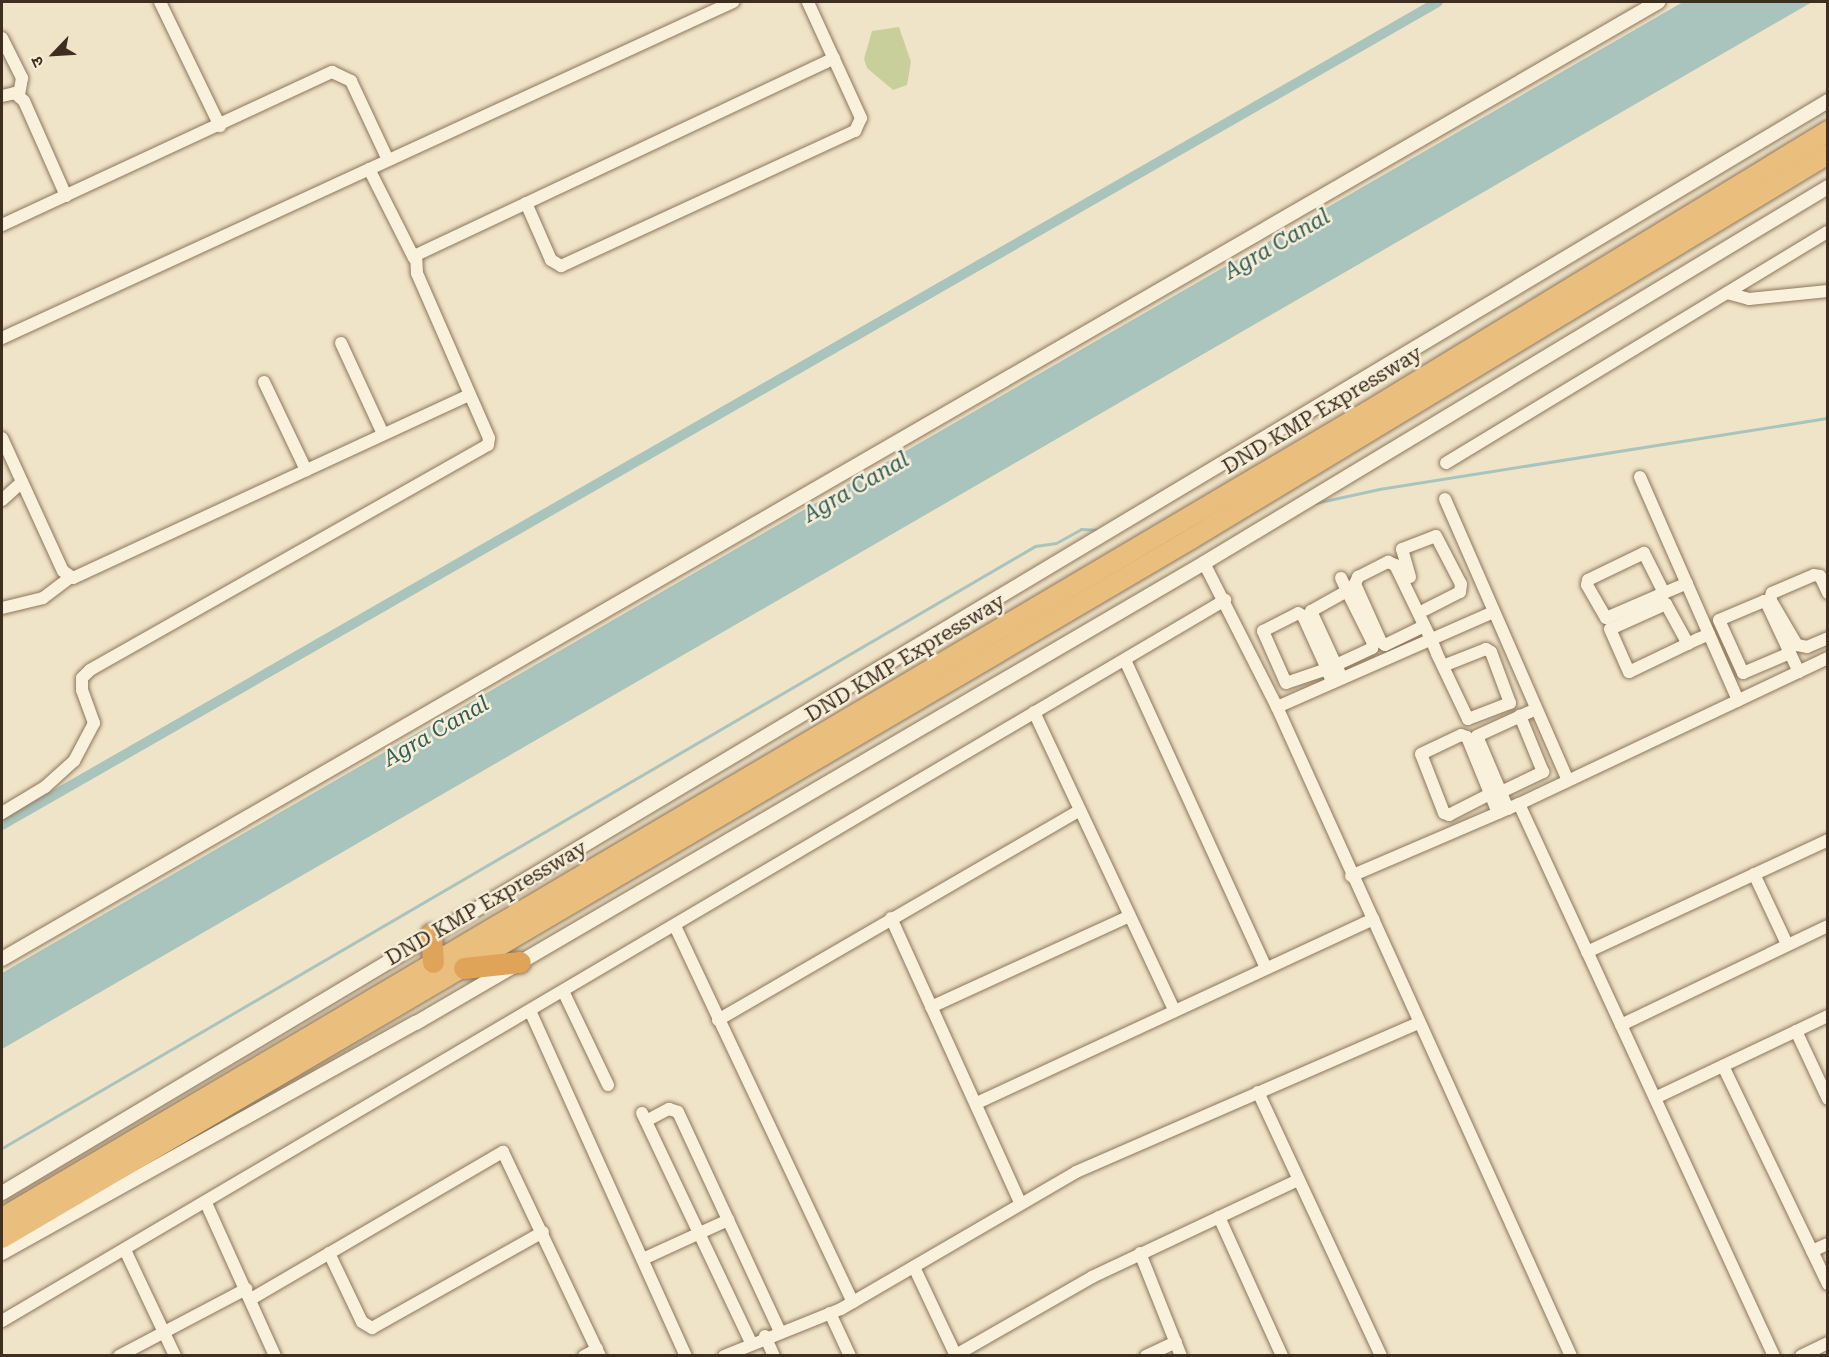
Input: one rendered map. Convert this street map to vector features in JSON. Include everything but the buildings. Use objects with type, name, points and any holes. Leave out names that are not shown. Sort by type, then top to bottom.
[{"type":"highway","name":"DND KMP Expressway","points":[[2,1218],[1367,412],[1827,131]]},
{"type":"highway","name":"DND KMP Expressway","points":[[2,1238],[1335,453],[1827,154]]},
{"type":"highway","points":[[432,934],[433,962]]},
{"type":"highway","points":[[464,968],[520,962]]},
{"type":"street","points":[[160,2],[220,126]]},
{"type":"street","points":[[2,338],[733,2]]},
{"type":"street","points":[[526,203],[551,260],[561,266],[855,131],[861,118],[808,2]]},
{"type":"street","points":[[2,959],[1659,2]]},
{"type":"street","points":[[2,38],[22,78],[19,95],[66,196]]},
{"type":"street","points":[[414,258],[834,58]]},
{"type":"street","points":[[2,225],[220,126],[322,76],[340,72],[356,88],[388,160]]},
{"type":"street","points":[[2,96],[19,95]]},
{"type":"street","points":[[2,1194],[432,934],[1451,331],[1827,101]]},
{"type":"street","points":[[2,813],[45,787],[74,761],[94,723],[82,690],[82,678],[90,670],[486,447],[489,438],[469,395],[414,258],[369,169]]},
{"type":"street","points":[[2,1253],[520,962],[1204,562],[1827,187]]},
{"type":"street","points":[[1446,463],[1827,232]]},
{"type":"street","points":[[1727,293],[1749,299],[1827,291]]},
{"type":"street","points":[[341,343],[383,434]]},
{"type":"street","points":[[264,382],[306,470]]},
{"type":"street","points":[[2,608],[43,598],[70,578],[469,395]]},
{"type":"street","points":[[2,438],[70,578]]},
{"type":"street","points":[[1640,477],[1738,700]]},
{"type":"street","points":[[2,500],[22,482]]},
{"type":"street","points":[[1445,499],[1568,780]]},
{"type":"street","points":[[1425,610],[1460,592],[1461,584],[1436,536],[1430,536],[1400,554],[1425,610],[1443,666],[1468,719],[1510,703],[1491,652],[1486,650],[1443,666]]},
{"type":"street","points":[[1664,593],[1644,553],[1588,580],[1587,585],[1606,618],[1664,593],[1687,583]]},
{"type":"street","points":[[1204,562],[1277,707],[1571,1356]]},
{"type":"street","points":[[1424,626],[1385,645],[1355,584],[1358,577],[1388,562],[1395,565],[1424,626],[1434,637]]},
{"type":"street","points":[[1352,876],[1508,809],[1823,660],[1807,647],[1797,645],[1791,630],[1784,629],[1770,599],[1772,593],[1814,575],[1820,576],[1827,593]]},
{"type":"street","points":[[1331,667],[1298,613],[1263,631],[1286,683],[1331,667],[1372,648],[1373,643],[1341,578]]},
{"type":"street","points":[[1337,680],[1311,611],[1347,591]]},
{"type":"street","points":[[2,1321],[531,1013],[1225,600]]},
{"type":"street","points":[[1790,653],[1743,673],[1719,620],[1764,601],[1790,653],[1799,672]]},
{"type":"street","points":[[1688,644],[1666,604],[1610,629],[1629,672],[1688,644],[1709,634]]},
{"type":"street","points":[[1277,707],[1493,612]]},
{"type":"street","points":[[1807,647],[1827,638]]},
{"type":"street","points":[[1125,660],[1266,968]]},
{"type":"street","points":[[1495,793],[1478,736],[1536,709]]},
{"type":"street","points":[[1034,712],[1128,917],[1174,1010]]},
{"type":"street","points":[[1520,716],[1543,772],[1495,793],[1449,815],[1444,813],[1421,754],[1461,735],[1467,737],[1495,793],[1508,809],[1587,952],[1774,1356]]},
{"type":"street","points":[[718,1020],[1079,811]]},
{"type":"street","points":[[1587,952],[1827,840]]},
{"type":"street","points":[[1754,874],[1787,944]]},
{"type":"street","points":[[931,1007],[1128,917]]},
{"type":"street","points":[[891,918],[1020,1202]]},
{"type":"street","points":[[977,1103],[1373,919]]},
{"type":"street","points":[[675,926],[854,1302]]},
{"type":"street","points":[[1621,1025],[1827,926]]},
{"type":"street","points":[[564,993],[608,1085]]},
{"type":"street","points":[[531,1013],[686,1356]]},
{"type":"street","points":[[1655,1098],[1827,1016]]},
{"type":"street","points":[[724,1356],[779,1330],[830,1313],[854,1302],[1020,1202],[1258,1092],[1419,1023]]},
{"type":"street","points":[[1796,1031],[1827,1099]]},
{"type":"street","points":[[1723,1066],[1827,1284]]},
{"type":"street","points":[[1258,1092],[1381,1356]]},
{"type":"street","points":[[751,1343],[644,1117],[669,1109],[678,1112],[779,1330]]},
{"type":"street","points":[[119,1356],[164,1331],[248,1294],[329,1253],[500,1152],[508,1156],[598,1352],[584,1356]]},
{"type":"street","points":[[914,1267],[956,1355],[1140,1253],[1298,1180]]},
{"type":"street","points":[[206,1203],[275,1356]]},
{"type":"street","points":[[1219,1216],[1282,1356]]},
{"type":"street","points":[[643,1259],[728,1220]]},
{"type":"street","points":[[329,1253],[362,1322],[372,1328],[543,1232]]},
{"type":"street","points":[[1812,1251],[1827,1244]]},
{"type":"street","points":[[125,1250],[175,1356]]},
{"type":"street","points":[[1140,1253],[1181,1356]]},
{"type":"street","points":[[830,1313],[850,1356]]},
{"type":"street","points":[[765,1336],[774,1356]]},
{"type":"street","points":[[1146,1356],[1176,1342]]},
{"type":"street","points":[[1801,1356],[1827,1343]]},
{"type":"green space","points":[[899,27],[911,62],[907,85],[893,90],[867,68],[864,59],[872,31]]},
{"type":"water","name":"Agra Canal","points":[[1683,2],[1812,2],[2,1049],[2,973]]},
{"type":"waterway","points":[[2,825],[1438,2]]},
{"type":"waterway","points":[[1315,503],[1379,489],[1828,418]]},
{"type":"waterway","points":[[2,1148],[1035,546],[1056,543],[1081,529],[1101,530]]}]
